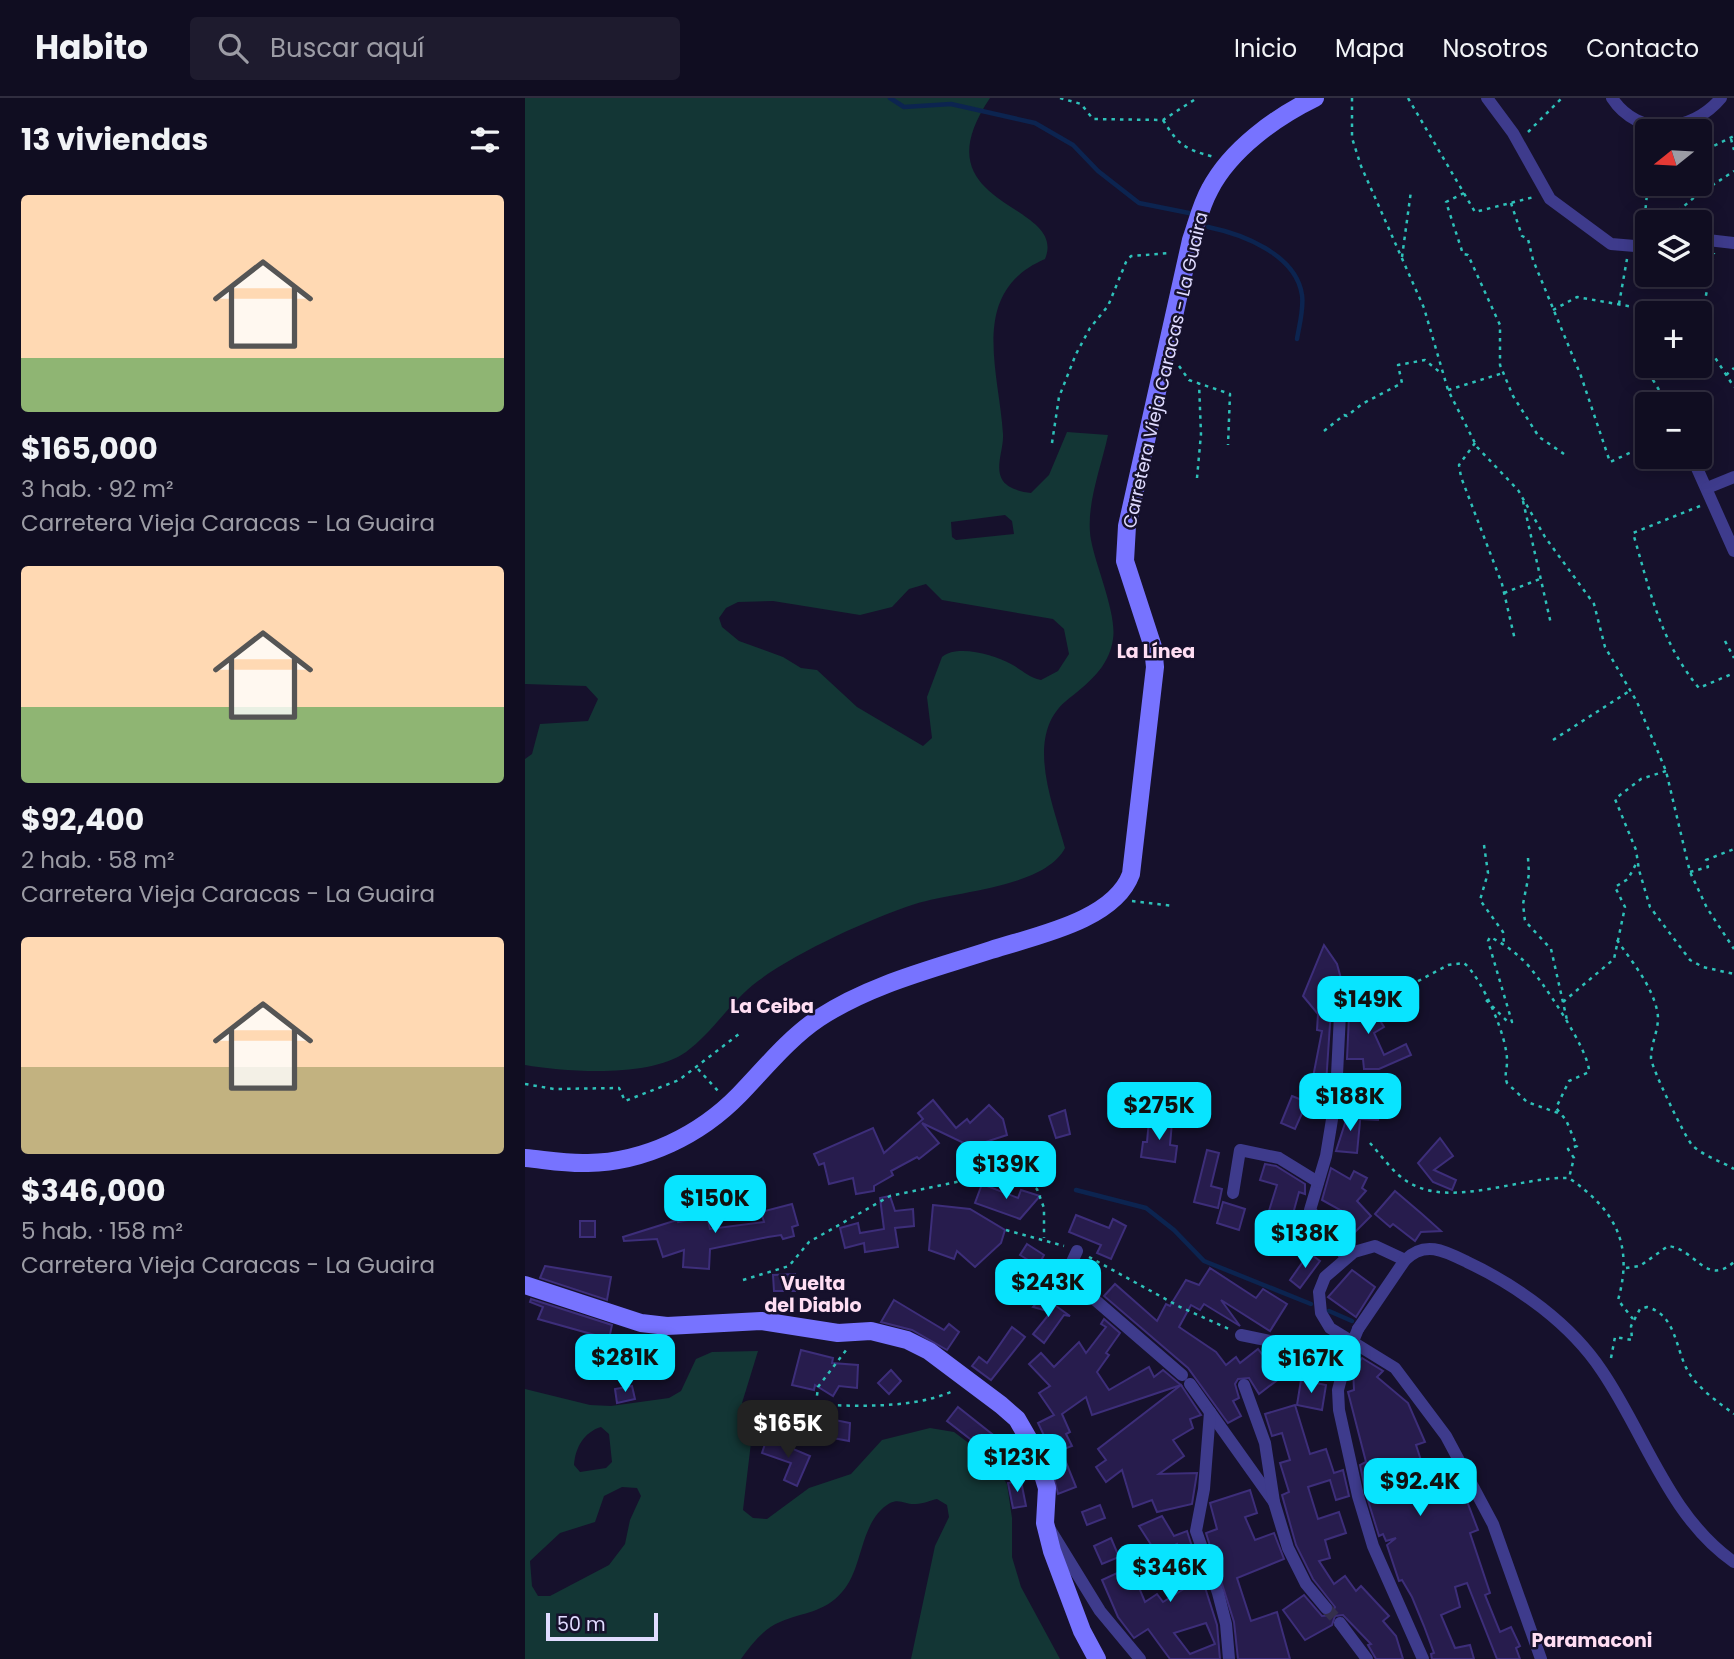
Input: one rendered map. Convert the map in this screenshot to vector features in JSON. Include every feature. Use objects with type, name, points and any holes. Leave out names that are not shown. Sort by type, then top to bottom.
[{"type":"main road","name":"Carretera Vieja Caracas - La Guaira","points":[[1119,896],[1131,874],[1155,688],[1153,647],[1125,561],[1127,526],[1189,252],[1211,186],[1262,131],[1315,98]]},
{"type":"main road","points":[[525,1158],[588,1163],[639,1156],[676,1141],[729,1104],[795,1037],[848,1000],[1071,923],[1119,896]]},
{"type":"main road","points":[[525,1286],[618,1316],[654,1324],[761,1321],[838,1333],[858,1331],[888,1334],[907,1340],[970,1380],[1017,1419],[1037,1452],[1047,1488],[1045,1523],[1063,1584],[1097,1659]]},
{"type":"street","points":[[1487,98],[1518,141],[1546,194],[1602,240],[1635,246]]},
{"type":"street","points":[[1612,98],[1627,117],[1652,127],[1684,122],[1699,116],[1721,98]]},
{"type":"street","points":[[1712,239],[1734,243]]},
{"type":"street","points":[[1698,469],[1734,551]]},
{"type":"street","points":[[1707,488],[1734,477]]},
{"type":"street","points":[[1341,994],[1336,1095],[1327,1156],[1310,1206],[1311,1216],[1346,1257]]},
{"type":"street","points":[[1233,1193],[1240,1150],[1279,1158],[1318,1182]]},
{"type":"street","points":[[1405,1260],[1375,1246],[1346,1257],[1336,1265],[1322,1284],[1319,1292],[1321,1312],[1330,1328],[1340,1336],[1395,1368],[1408,1381],[1420,1406],[1446,1436],[1493,1524],[1541,1659]]},
{"type":"street","points":[[1423,1659],[1367,1527],[1339,1410],[1342,1376],[1358,1329],[1405,1260],[1421,1249],[1449,1252],[1549,1314],[1602,1370],[1648,1453],[1687,1514],[1712,1544],[1734,1562]]},
{"type":"street","points":[[1077,1251],[1071,1264],[1079,1286],[1186,1380],[1274,1503]]},
{"type":"street","points":[[1241,1335],[1295,1346],[1342,1376]]},
{"type":"street","points":[[1244,1385],[1265,1443],[1274,1503],[1297,1567],[1315,1597],[1327,1608]]},
{"type":"street","points":[[1210,1412],[1204,1489],[1196,1531],[1226,1624],[1229,1659]]},
{"type":"street","points":[[1045,1523],[1100,1611],[1140,1659]]},
{"type":"street","points":[[1340,1623],[1367,1659]]},
{"type":"path","points":[[1060,98],[1081,104],[1093,119],[1163,120],[1197,98]]},
{"type":"path","points":[[1352,98],[1352,138],[1424,308],[1448,390],[1475,443],[1522,497],[1545,537],[1594,604],[1605,647],[1630,690],[1666,771],[1690,872],[1707,908],[1734,949]]},
{"type":"path","points":[[1408,98],[1475,212],[1546,194]]},
{"type":"path","points":[[1518,141],[1562,98]]},
{"type":"path","points":[[1163,120],[1185,149],[1232,162]]},
{"type":"path","points":[[1712,147],[1732,137],[1734,149]]},
{"type":"path","points":[[1679,210],[1734,172]]},
{"type":"path","points":[[1402,257],[1411,191]]},
{"type":"path","points":[[1464,192],[1446,202],[1463,254],[1468,255],[1500,325],[1498,350],[1503,373],[1513,396],[1539,437],[1564,454]]},
{"type":"path","points":[[1511,203],[1522,236],[1528,239],[1533,260],[1581,376],[1610,462],[1635,451]]},
{"type":"path","points":[[1705,301],[1717,239]]},
{"type":"path","points":[[1052,443],[1059,397],[1076,354],[1090,328],[1108,306],[1126,262],[1131,256],[1189,252]]},
{"type":"path","points":[[1619,304],[1635,258]]},
{"type":"path","points":[[1553,310],[1577,297],[1635,306]]},
{"type":"path","points":[[1712,353],[1734,387]]},
{"type":"path","points":[[1167,354],[1185,376],[1230,394],[1228,446]]},
{"type":"path","points":[[1324,431],[1344,415],[1347,416],[1362,404],[1402,383],[1398,365],[1425,360],[1442,374]]},
{"type":"path","points":[[1726,375],[1734,368]]},
{"type":"path","points":[[1448,390],[1503,373]]},
{"type":"path","points":[[1197,478],[1201,434],[1199,383]]},
{"type":"path","points":[[1475,443],[1459,465],[1461,477],[1504,593],[1515,640]]},
{"type":"path","points":[[1522,497],[1551,624]]},
{"type":"path","points":[[1713,501],[1667,522],[1633,533],[1659,618],[1680,665],[1699,688],[1734,673]]},
{"type":"path","points":[[1504,593],[1540,579]]},
{"type":"path","points":[[1725,641],[1734,658]]},
{"type":"path","points":[[1553,740],[1630,690]]},
{"type":"path","points":[[1666,771],[1641,779],[1615,799],[1636,850],[1650,907],[1690,960],[1703,967],[1733,972]]},
{"type":"path","points":[[1484,845],[1488,873],[1480,900],[1503,932],[1504,944]]},
{"type":"path","points":[[1690,872],[1707,867],[1706,860],[1734,849]]},
{"type":"path","points":[[1528,858],[1529,874],[1523,904],[1525,920],[1551,948],[1567,1023]]},
{"type":"path","points":[[1563,1002],[1614,960],[1625,907],[1615,887],[1628,879],[1637,861]]},
{"type":"path","points":[[1119,896],[1134,902],[1174,906]]},
{"type":"path","points":[[1486,1000],[1507,1021],[1512,1022],[1488,939],[1504,944],[1534,972],[1580,1041],[1589,1072],[1569,1081],[1556,1108],[1577,1146],[1569,1149],[1574,1158],[1569,1178]]},
{"type":"path","points":[[1617,940],[1654,1001],[1658,1028],[1651,1059],[1653,1069],[1674,1107],[1681,1127],[1702,1153],[1734,1169]]},
{"type":"path","points":[[1340,1016],[1368,1013],[1372,1006],[1457,962],[1469,968],[1503,1039],[1507,1083],[1527,1102],[1561,1114]]},
{"type":"path","points":[[525,1084],[554,1089],[619,1088],[625,1101],[679,1080],[698,1069],[739,1034]]},
{"type":"path","points":[[698,1069],[729,1104]]},
{"type":"path","points":[[1370,1143],[1410,1184],[1434,1190],[1465,1191],[1569,1178],[1582,1187],[1617,1226],[1625,1268],[1618,1300],[1633,1319]]},
{"type":"path","points":[[743,1280],[789,1266],[809,1242],[890,1196],[980,1177],[1000,1175],[1019,1179],[1037,1189],[1044,1208],[1044,1238]]},
{"type":"path","points":[[1006,1230],[1044,1238],[1077,1251],[1136,1279],[1180,1307],[1241,1335]]},
{"type":"path","points":[[1625,1268],[1640,1266],[1668,1245],[1686,1252],[1713,1272],[1721,1272],[1734,1262]]},
{"type":"path","points":[[1611,1364],[1613,1340],[1617,1337],[1631,1341],[1633,1319],[1644,1307],[1660,1312],[1671,1328],[1689,1374],[1734,1414]]},
{"type":"path","points":[[815,1404],[818,1387],[838,1364],[858,1331]]},
{"type":"path","points":[[787,1403],[866,1406],[923,1399],[951,1393],[970,1380]]},
{"type":"green space","points":[[525,98],[990,98],[972,134],[970,162],[981,182],[998,198],[1036,225],[1046,240],[1045,259],[1021,273],[1005,291],[997,312],[994,359],[1003,434],[1000,476],[1009,486],[1031,493],[1049,475],[1067,432],[1108,435],[1092,501],[1090,527],[1091,540],[1112,617],[1111,649],[1102,667],[1053,716],[1046,733],[1044,751],[1049,791],[1065,848],[1054,861],[1019,880],[915,904],[812,948],[758,981],[696,1044],[670,1060],[652,1066],[608,1071],[563,1070],[525,1065],[525,759],[532,754],[540,724],[588,721],[598,699],[586,686],[525,684]],"holes":[[[1005,515],[1012,521],[1014,534],[956,540],[952,537],[951,522]],[[926,584],[942,600],[1053,619],[1064,629],[1069,654],[1058,671],[1041,680],[986,654],[957,651],[942,657],[927,697],[932,738],[923,746],[857,707],[817,670],[801,668],[783,657],[739,641],[722,627],[719,618],[726,608],[738,602],[773,601],[860,615],[892,607],[909,589]]]},
{"type":"green space","points":[[758,1351],[742,1403],[761,1408],[752,1434],[743,1510],[753,1518],[767,1519],[809,1488],[851,1474],[882,1440],[930,1428],[954,1432],[990,1459],[1007,1484],[1012,1518],[1012,1557],[1021,1587],[1060,1659],[911,1659],[935,1546],[949,1517],[947,1505],[937,1499],[916,1504],[894,1502],[880,1511],[867,1533],[849,1582],[842,1592],[821,1608],[768,1629],[741,1659],[525,1659],[525,1389],[590,1405],[611,1406],[669,1398],[681,1391],[696,1359],[712,1352]],"holes":[[[601,1427],[609,1434],[612,1462],[606,1468],[580,1472],[574,1465],[576,1453],[585,1437]],[[622,1487],[637,1488],[641,1496],[630,1520],[625,1544],[609,1565],[550,1596],[538,1596],[532,1586],[530,1561],[560,1533],[595,1522],[604,1496]]]},
{"type":"building","points":[[1324,945],[1337,964],[1343,986],[1336,987],[1332,994],[1324,1114],[1307,1108],[1322,1031],[1317,1030],[1318,1014],[1303,996]]},
{"type":"building","points":[[1347,988],[1367,990],[1365,1020],[1376,1014],[1384,1027],[1374,1033],[1384,1055],[1406,1044],[1411,1055],[1379,1069],[1364,1069],[1363,1059],[1347,1059],[1350,994]]},
{"type":"building","points":[[1381,1087],[1399,1089],[1397,1111],[1379,1110],[1378,1120],[1361,1119],[1363,1094],[1380,1096]]},
{"type":"building","points":[[1292,1096],[1307,1102],[1295,1129],[1281,1123]]},
{"type":"building","points":[[933,1100],[956,1128],[967,1119],[970,1123],[989,1105],[1003,1119],[1007,1135],[974,1148],[922,1123],[939,1143],[919,1159],[917,1157],[891,1171],[893,1175],[874,1186],[874,1191],[856,1194],[853,1178],[829,1184],[824,1163],[819,1165],[814,1154],[873,1128],[884,1153],[923,1119],[918,1113]]},
{"type":"building","points":[[1065,1110],[1070,1134],[1056,1138],[1049,1116]]},
{"type":"building","points":[[1349,1111],[1361,1111],[1357,1153],[1336,1151]]},
{"type":"building","points":[[1149,1120],[1172,1122],[1170,1145],[1177,1146],[1175,1162],[1141,1157],[1143,1142],[1147,1142]]},
{"type":"building","points":[[1440,1138],[1453,1156],[1434,1170],[1456,1180],[1452,1190],[1433,1182],[1418,1163]]},
{"type":"building","points":[[1207,1150],[1219,1153],[1211,1186],[1222,1189],[1218,1208],[1194,1202]]},
{"type":"building","points":[[1265,1164],[1276,1166],[1305,1184],[1305,1194],[1299,1192],[1291,1221],[1268,1214],[1277,1185],[1260,1180]]},
{"type":"building","points":[[1331,1168],[1350,1179],[1354,1171],[1367,1178],[1362,1188],[1366,1191],[1357,1201],[1371,1216],[1348,1239],[1338,1228],[1351,1216],[1322,1200]]},
{"type":"building","points":[[982,1184],[1018,1198],[1021,1190],[1040,1196],[1020,1219],[975,1203]]},
{"type":"building","points":[[1395,1191],[1441,1231],[1421,1232],[1415,1241],[1393,1224],[1390,1227],[1375,1214]]},
{"type":"building","points":[[890,1196],[895,1211],[913,1209],[914,1226],[895,1228],[898,1247],[865,1252],[864,1243],[845,1248],[840,1228],[858,1223],[860,1233],[884,1229],[880,1198]]},
{"type":"building","points":[[1223,1202],[1245,1209],[1239,1230],[1217,1223]]},
{"type":"building","points":[[792,1204],[798,1225],[792,1227],[794,1236],[783,1239],[781,1235],[768,1237],[710,1249],[709,1269],[683,1267],[684,1250],[663,1257],[657,1239],[624,1241],[623,1237],[677,1220],[678,1222],[707,1216],[710,1229],[764,1222],[761,1212]]},
{"type":"building","points":[[933,1205],[970,1209],[1005,1230],[1001,1243],[975,1267],[957,1251],[954,1259],[929,1250]]},
{"type":"building","points":[[1076,1215],[1109,1228],[1113,1219],[1126,1226],[1111,1259],[1097,1253],[1101,1245],[1069,1232]]},
{"type":"building","points":[[580,1221],[595,1221],[595,1237],[580,1237]]},
{"type":"building","points":[[1027,1244],[1044,1255],[1038,1266],[1020,1255]]},
{"type":"building","points":[[1309,1253],[1320,1261],[1300,1288],[1290,1280]]},
{"type":"building","points":[[545,1266],[611,1277],[607,1300],[540,1278]]},
{"type":"building","points":[[1210,1268],[1256,1298],[1263,1289],[1287,1304],[1270,1331],[1221,1300],[1240,1326],[1204,1304],[1200,1310],[1191,1305],[1179,1327],[1216,1352],[1226,1365],[1236,1357],[1240,1363],[1258,1349],[1280,1378],[1259,1394],[1249,1378],[1238,1379],[1235,1384],[1239,1398],[1233,1401],[1241,1416],[1228,1423],[1188,1368],[1104,1296],[1115,1284],[1157,1321],[1166,1304],[1170,1306],[1186,1280],[1199,1285]]},
{"type":"building","points":[[1352,1270],[1375,1287],[1356,1317],[1328,1297]]},
{"type":"building","points":[[795,1274],[795,1291],[774,1291],[773,1275]]},
{"type":"building","points":[[1042,1296],[1070,1316],[1064,1315],[1044,1343],[1033,1334],[1051,1312],[1033,1307]]},
{"type":"building","points":[[531,1299],[612,1325],[609,1339],[538,1319],[543,1307],[530,1302]]},
{"type":"building","points":[[894,1300],[944,1330],[949,1324],[959,1332],[947,1350],[912,1330],[881,1322]]},
{"type":"building","points":[[1104,1319],[1120,1333],[1097,1372],[1109,1390],[1149,1367],[1154,1377],[1163,1370],[1181,1385],[1092,1415],[1086,1397],[1062,1414],[1070,1432],[1066,1434],[1072,1446],[1061,1450],[1076,1487],[1058,1494],[1047,1449],[1050,1448],[1038,1423],[1054,1415],[1039,1393],[1050,1386],[1029,1364],[1041,1353],[1054,1367],[1079,1342],[1086,1353],[1106,1327],[1101,1324]]},
{"type":"building","points":[[1012,1327],[1025,1337],[991,1380],[972,1366],[979,1357],[987,1363]]},
{"type":"building","points":[[801,1350],[833,1358],[832,1363],[858,1365],[857,1388],[839,1386],[833,1396],[815,1385],[814,1390],[792,1385]]},
{"type":"building","points":[[1362,1358],[1383,1371],[1377,1377],[1408,1403],[1425,1442],[1416,1445],[1431,1491],[1445,1486],[1450,1501],[1465,1496],[1478,1530],[1470,1533],[1490,1593],[1485,1595],[1500,1632],[1511,1627],[1520,1646],[1516,1648],[1520,1659],[1497,1659],[1467,1583],[1455,1587],[1460,1607],[1441,1615],[1455,1648],[1470,1645],[1474,1659],[1432,1659],[1431,1654],[1434,1653],[1424,1626],[1412,1597],[1402,1580],[1399,1581],[1387,1545],[1396,1538],[1386,1541],[1383,1534],[1379,1536],[1366,1494],[1360,1465],[1366,1462],[1348,1392],[1354,1390],[1353,1369]]},
{"type":"building","points":[[891,1370],[901,1381],[889,1394],[878,1383]]},
{"type":"building","points":[[1301,1380],[1326,1385],[1322,1410],[1297,1405]]},
{"type":"building","points":[[1181,1385],[1201,1415],[1190,1419],[1193,1428],[1173,1440],[1184,1456],[1159,1474],[1197,1473],[1192,1504],[1157,1512],[1152,1500],[1133,1507],[1122,1470],[1106,1482],[1096,1467],[1106,1460],[1098,1449]]},
{"type":"building","points":[[632,1386],[635,1399],[617,1403],[615,1389]]},
{"type":"building","points":[[1295,1405],[1310,1454],[1326,1449],[1334,1473],[1343,1470],[1349,1496],[1336,1500],[1330,1480],[1308,1487],[1318,1519],[1339,1512],[1346,1533],[1325,1540],[1330,1558],[1319,1561],[1334,1584],[1345,1576],[1356,1591],[1361,1586],[1389,1616],[1383,1621],[1396,1636],[1403,1659],[1376,1659],[1368,1645],[1371,1644],[1343,1615],[1335,1616],[1332,1625],[1305,1640],[1283,1610],[1304,1595],[1322,1616],[1331,1615],[1335,1607],[1313,1579],[1296,1545],[1282,1495],[1289,1492],[1280,1463],[1290,1460],[1282,1433],[1272,1436],[1265,1414]]},
{"type":"building","points":[[958,1407],[1016,1453],[1005,1466],[947,1421]]},
{"type":"building","points":[[805,1414],[850,1423],[849,1441],[801,1432]]},
{"type":"building","points":[[767,1438],[810,1456],[797,1486],[784,1480],[791,1463],[762,1453]]},
{"type":"building","points":[[1021,1481],[1026,1506],[1013,1508],[1008,1483]]},
{"type":"building","points":[[1250,1490],[1257,1513],[1245,1517],[1255,1540],[1274,1533],[1284,1559],[1237,1578],[1251,1621],[1277,1612],[1290,1659],[1238,1659],[1234,1622],[1206,1533],[1217,1529],[1210,1503]]},
{"type":"building","points":[[1100,1505],[1105,1518],[1087,1525],[1082,1512]]},
{"type":"building","points":[[1162,1516],[1174,1536],[1187,1531],[1217,1625],[1220,1659],[1170,1659],[1148,1629],[1134,1638],[1118,1617],[1102,1580],[1117,1573],[1122,1584],[1135,1578],[1145,1602],[1157,1594],[1163,1602],[1190,1585],[1177,1544],[1157,1554],[1139,1526]],"holes":[[[1206,1623],[1215,1644],[1190,1654],[1174,1633]]]},
{"type":"building","points":[[1111,1538],[1119,1557],[1102,1564],[1094,1546]]},
{"type":"waterway","points":[[890,98],[904,107],[951,104],[1035,123],[1073,145],[1098,171],[1139,203],[1189,213]]},
{"type":"waterway","points":[[1208,227],[1251,241],[1279,257],[1290,268],[1302,295],[1297,339]]},
{"type":"waterway","points":[[1076,1190],[1146,1208],[1174,1230],[1204,1261],[1311,1304]]},
{"type":"waterway","points":[[1329,1311],[1352,1321]]},
{"type":"tunnel","points":[[1326,1608],[1340,1623]]},
{"type":"district","name":"La Línea","points":[[1156,651]]},
{"type":"district","name":"La Ceiba","points":[[772,1006]]},
{"type":"district","name":"Vuelta del Diablo","points":[[813,1294]]},
{"type":"district","name":"Paramaconi","points":[[1592,1640]]}]
